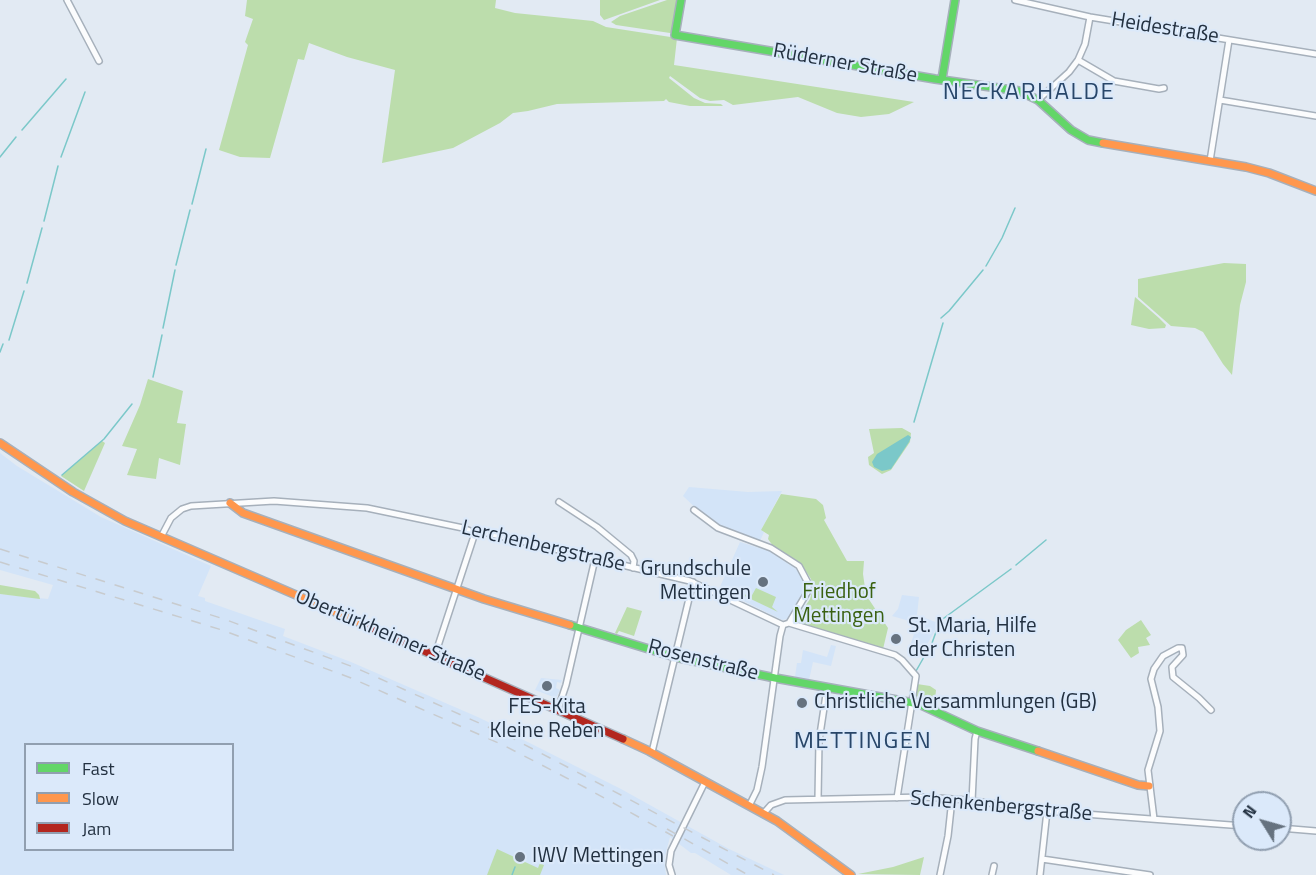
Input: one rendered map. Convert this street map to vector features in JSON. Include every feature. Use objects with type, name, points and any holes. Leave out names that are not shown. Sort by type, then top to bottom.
[{"type":"street","points":[[68,0],[99,61]]},
{"type":"street","name":"Rüderner Straße","points":[[681,0],[675,35],[680,37],[1014,90],[1038,100],[1071,130],[1088,140],[1257,169],[1316,191]]},
{"type":"street","points":[[942,79],[954,0]]},
{"type":"street","name":"Heidestraße","points":[[1015,0],[1090,17],[1316,54]]},
{"type":"street","points":[[1038,100],[1078,60],[1085,44],[1090,17]]},
{"type":"street","points":[[1210,161],[1229,40]]},
{"type":"street","points":[[1078,60],[1115,82],[1164,88]]},
{"type":"street","points":[[1220,100],[1316,116]]},
{"type":"street","name":"Obertürkheimer Straße","points":[[0,443],[57,482],[107,512],[558,708],[652,752],[770,819]]},
{"type":"street","name":"Lerchenbergstraße","points":[[161,537],[171,518],[182,509],[198,505],[286,501],[351,506],[410,516],[463,528],[475,533],[479,531],[693,582],[786,624],[896,656],[916,677],[913,702]]},
{"type":"street","points":[[559,502],[597,527],[631,555],[634,560],[633,568]]},
{"type":"street","name":"Rosenstraße","points":[[230,503],[243,513],[456,590],[675,657],[775,678],[913,702],[978,731],[1138,785],[1149,786]]},
{"type":"street","points":[[694,510],[718,528],[771,548],[799,566],[808,583],[808,591],[780,634],[762,767],[756,792],[749,806]]},
{"type":"street","points":[[435,655],[475,533]]},
{"type":"street","points":[[558,708],[580,628],[595,559]]},
{"type":"street","points":[[652,752],[693,582]]},
{"type":"street","points":[[1154,819],[1149,786],[1149,767],[1160,733],[1158,707],[1151,677],[1163,656],[1182,648],[1183,655],[1172,667],[1173,677],[1211,710]]},
{"type":"street","points":[[818,799],[819,741],[828,688]]},
{"type":"street","points":[[897,798],[913,702]]},
{"type":"street","points":[[972,801],[975,739],[978,731]]},
{"type":"street","points":[[672,875],[669,862],[671,851],[705,782]]},
{"type":"street","points":[[940,875],[948,836],[951,799]]},
{"type":"street","name":"Schenkenbergstraße","points":[[763,814],[769,806],[782,800],[951,799],[1047,811],[1232,825]]},
{"type":"street","points":[[1040,875],[1047,811]]},
{"type":"street","points":[[770,819],[774,825],[843,875]]},
{"type":"street","points":[[770,819],[777,821],[851,875]]},
{"type":"street","points":[[1292,829],[1316,831]]},
{"type":"street","points":[[1042,859],[1150,875]]},
{"type":"street","points":[[992,875],[994,866]]},
{"type":"shaded area","points":[[0,453],[17,466],[101,517],[211,566],[198,596],[205,598],[205,601],[285,629],[283,636],[351,662],[480,718],[621,789],[729,849],[784,875],[731,875],[695,853],[691,853],[670,837],[664,860],[666,875],[0,875],[0,594],[48,599],[53,585],[0,570]]},
{"type":"shaded area","points":[[689,487],[748,492],[782,491],[761,530],[764,532],[760,541],[731,531],[703,515],[683,496]]},
{"type":"shaded area","name":"Grundschule Mettingen","points":[[740,542],[769,551],[799,571],[806,590],[787,619],[782,620],[719,589]]},
{"type":"shaded area","points":[[902,595],[919,597],[917,615],[938,623],[922,653],[909,649],[915,631],[911,630],[913,622],[892,616],[898,609]]},
{"type":"shaded area","points":[[831,645],[836,646],[831,666],[813,662],[809,680],[795,677],[797,663],[801,663],[803,650],[827,657]]},
{"type":"shaded area","name":"FES-Kita Kleine Reben","points":[[541,678],[562,680],[561,683],[557,682],[556,688],[560,690],[556,698],[535,690]]},
{"type":"green space","points":[[247,0],[496,0],[495,8],[515,13],[593,21],[606,27],[677,38],[674,65],[914,102],[889,114],[861,117],[837,113],[798,97],[733,105],[724,100],[710,101],[700,98],[670,76],[669,78],[694,98],[705,103],[723,106],[690,106],[669,102],[666,99],[664,101],[557,104],[513,113],[500,123],[453,148],[382,163],[395,70],[347,57],[309,43],[304,60],[298,59],[270,158],[240,157],[219,150],[248,45],[245,42],[253,19],[245,16]]},
{"type":"green space","points":[[600,0],[660,0],[604,20],[600,15]]},
{"type":"green space","points":[[667,0],[678,0],[670,33],[616,25],[611,22],[620,16]]},
{"type":"green space","points":[[1224,263],[1246,264],[1246,282],[1240,305],[1232,375],[1203,332],[1195,328],[1171,326],[1138,297],[1138,279]]},
{"type":"green space","points":[[1135,297],[1166,325],[1165,328],[1149,329],[1131,325]]},
{"type":"green space","points":[[148,379],[183,391],[177,423],[186,424],[180,465],[159,458],[156,479],[127,475],[137,449],[122,446],[140,405]]},
{"type":"green space","points":[[902,428],[911,433],[910,442],[891,470],[882,474],[869,465],[868,457],[874,453],[869,429]]},
{"type":"green space","points":[[102,441],[105,443],[84,491],[61,476]]},
{"type":"green space","name":"Friedhof Mettingen","points":[[781,494],[816,499],[823,505],[826,518],[824,520],[847,561],[864,561],[866,595],[888,628],[883,649],[794,623],[810,599],[813,589],[811,579],[801,564],[773,546],[768,539],[769,535],[761,530]]},
{"type":"green space","points":[[0,585],[35,591],[40,599],[0,594]]},
{"type":"green space","points":[[756,588],[776,597],[772,607],[778,612],[734,591],[751,597]]},
{"type":"green space","points":[[627,607],[642,611],[634,636],[619,631],[615,633]]},
{"type":"green space","points":[[1141,620],[1151,635],[1146,638],[1150,645],[1138,647],[1139,653],[1131,658],[1118,640],[1126,630]]},
{"type":"green space","points":[[917,684],[930,686],[936,690],[935,701],[922,695],[915,696]]},
{"type":"green space","points":[[497,849],[538,868],[540,863],[544,865],[540,875],[487,875]]},
{"type":"green space","points":[[924,857],[920,875],[858,874],[893,867]]},
{"type":"water","points":[[908,435],[911,437],[909,442],[891,469],[882,471],[874,467],[872,462],[877,454]]},
{"type":"waterway","points":[[22,130],[66,79]]},
{"type":"waterway","points":[[61,157],[85,92]]},
{"type":"waterway","points":[[0,157],[16,137]]},
{"type":"waterway","points":[[192,204],[206,149]]},
{"type":"waterway","points":[[44,221],[58,166]]},
{"type":"waterway","points":[[986,266],[1015,208]]},
{"type":"waterway","points":[[176,265],[190,210]]},
{"type":"waterway","points":[[27,283],[42,228]]},
{"type":"waterway","points":[[163,328],[175,270]]},
{"type":"waterway","points":[[941,318],[983,270]]},
{"type":"waterway","points":[[9,340],[24,291]]},
{"type":"waterway","points":[[914,422],[943,323]]},
{"type":"waterway","points":[[153,377],[162,335]]},
{"type":"waterway","points":[[0,352],[3,344]]},
{"type":"waterway","points":[[62,475],[104,439],[132,404]]},
{"type":"waterway","points":[[1016,565],[1046,540]]},
{"type":"waterway","points":[[916,671],[932,643],[940,621],[1011,569]]},
{"type":"waterway","points":[[512,875],[515,867]]},
{"type":"railway","points":[[0,549],[224,619],[356,668],[508,736],[774,875]]},
{"type":"railway","points":[[0,562],[222,630],[351,678],[503,745],[673,836]]},
{"type":"railway","points":[[667,829],[748,875]]},
{"type":"traffic: fast","points":[[681,0],[675,35],[1019,91],[1038,100],[1071,130],[1088,140],[1103,143]]},
{"type":"traffic: fast","points":[[942,79],[955,0]]},
{"type":"traffic: fast","points":[[570,625],[675,657],[919,704],[977,731],[1038,751]]},
{"type":"traffic: slow","points":[[1103,143],[1246,167],[1316,191]]},
{"type":"traffic: slow","points":[[0,443],[73,492],[125,521],[363,624]]},
{"type":"traffic: slow","points":[[230,503],[243,513],[484,599],[570,625]]},
{"type":"traffic: slow","points":[[623,739],[777,821],[851,875]]},
{"type":"traffic: slow","points":[[1038,751],[1138,785],[1149,786]]},
{"type":"traffic: jam","points":[[363,624],[623,739]]},
{"type":"place","name":"Grundschule Mettingen","points":[[763,582]]},
{"type":"place","name":"St. Maria, Hilfe der Christen","points":[[896,639]]},
{"type":"place","name":"FES-Kita Kleine Reben","points":[[547,686]]},
{"type":"place","name":"Christliche Versammlungen (GB)","points":[[802,703]]},
{"type":"place","name":"IWV Mettingen","points":[[520,857]]},
{"type":"district","name":"NECKARHALDE","points":[[1029,93]]},
{"type":"district","name":"METTINGEN","points":[[863,742]]}]
